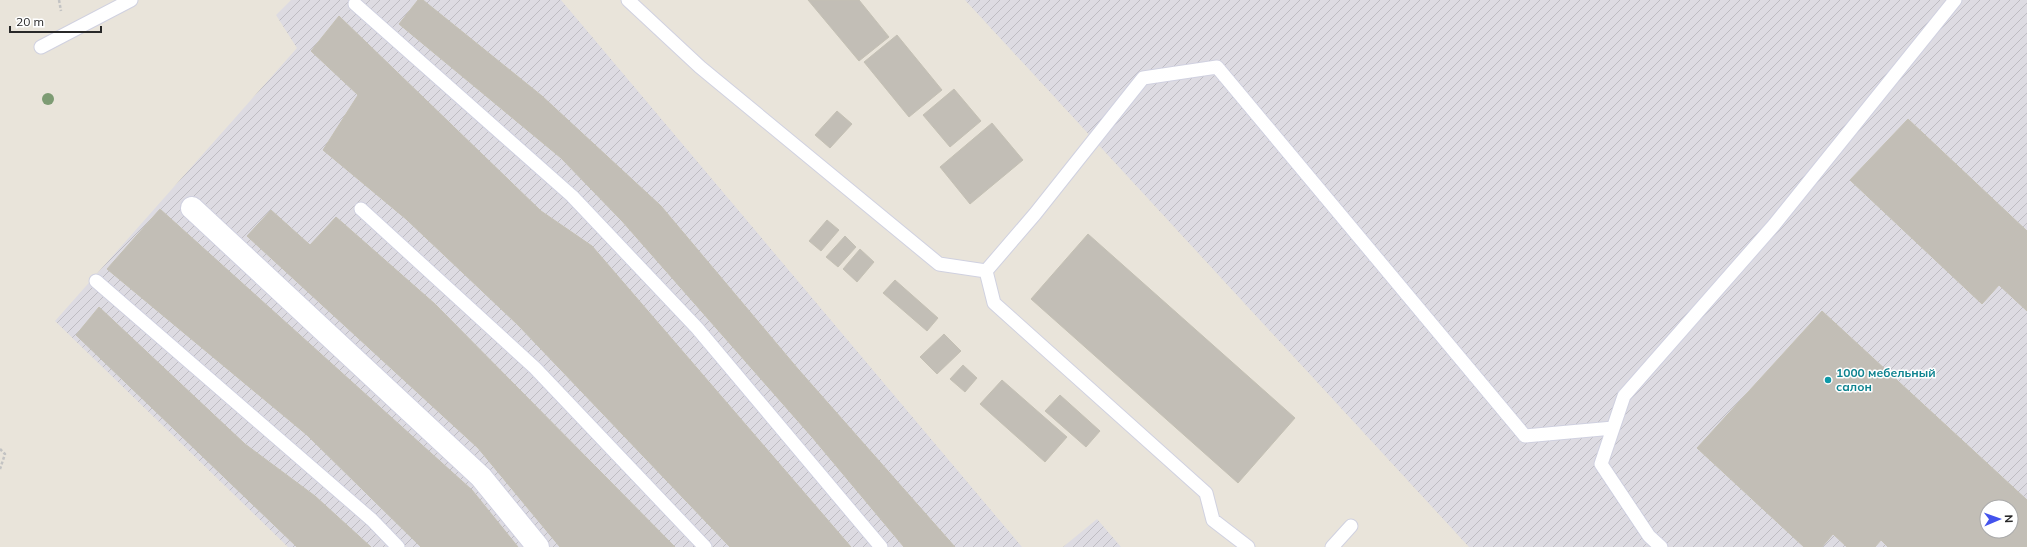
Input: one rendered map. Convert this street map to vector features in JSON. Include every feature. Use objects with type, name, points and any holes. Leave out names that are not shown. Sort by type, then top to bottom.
[{"type":"street","points":[[192,208],[481,477],[538,547]]},
{"type":"lane","points":[[41,46],[132,0]]},
{"type":"lane","points":[[628,0],[700,67],[939,264],[986,271]]},
{"type":"lane","points":[[1661,547],[1649,536],[1601,464],[1624,396],[1774,225],[1955,0]]},
{"type":"lane","points":[[355,4],[572,196],[697,328],[881,547]]},
{"type":"lane","points":[[986,271],[1034,214],[1143,78],[1217,67],[1525,436],[1613,428]]},
{"type":"lane","points":[[361,209],[535,368],[705,547]]},
{"type":"lane","points":[[986,271],[994,302],[1206,492],[1213,520],[1248,547]]},
{"type":"lane","points":[[96,281],[372,520],[398,547]]},
{"type":"lane","points":[[1332,547],[1351,526]]},
{"type":"path","points":[[0,449],[5,454],[0,469]]},
{"type":"shaded area","points":[[291,0],[561,0],[1022,547],[288,547],[55,321],[297,48],[276,15]]},
{"type":"shaded area","points":[[965,0],[2027,0],[2027,547],[1469,547]]},
{"type":"shaded area","points":[[1097,519],[1121,547],[1063,547]]},
{"type":"building","points":[[418,0],[423,0],[542,96],[661,206],[798,369],[955,547],[904,547],[812,437],[622,221],[561,158],[399,24]]},
{"type":"building","points":[[808,0],[859,0],[889,37],[859,61]]},
{"type":"building","points":[[339,16],[541,211],[592,246],[851,547],[730,547],[518,325],[406,219],[323,150],[358,95],[311,51]]},
{"type":"building","points":[[897,35],[942,90],[909,117],[864,62]]},
{"type":"building","points":[[954,89],[981,121],[950,147],[923,115]]},
{"type":"building","points":[[837,111],[852,124],[830,148],[815,135]]},
{"type":"building","points":[[1908,119],[2027,231],[2027,311],[1999,285],[1982,304],[1850,180]]},
{"type":"building","points":[[992,123],[1023,160],[970,204],[940,167]]},
{"type":"building","points":[[160,209],[472,490],[518,547],[421,547],[307,435],[107,269]]},
{"type":"building","points":[[271,210],[310,245],[336,217],[435,304],[675,547],[560,547],[478,448],[247,236]]},
{"type":"building","points":[[827,220],[839,230],[821,251],[809,241]]},
{"type":"building","points":[[1088,234],[1295,418],[1238,483],[1031,299]]},
{"type":"building","points":[[845,236],[856,247],[838,267],[826,257]]},
{"type":"building","points":[[860,249],[874,262],[857,282],[843,269]]},
{"type":"building","points":[[895,280],[938,318],[927,331],[883,293]]},
{"type":"building","points":[[99,307],[245,444],[315,496],[371,547],[297,547],[76,335]]},
{"type":"building","name":"1000 мебельный салон","points":[[1822,311],[2027,500],[2027,547],[1888,547],[1881,540],[1875,547],[1847,547],[1833,534],[1822,547],[1804,547],[1697,448]]},
{"type":"building","points":[[944,334],[961,351],[937,374],[920,357]]},
{"type":"building","points":[[963,365],[977,378],[965,392],[950,379]]},
{"type":"building","points":[[1002,380],[1067,437],[1045,462],[980,404]]},
{"type":"building","points":[[1060,395],[1100,431],[1086,447],[1045,411]]},
{"type":"place","name":"1000 мебельный салон","points":[[1828,380]]}]
